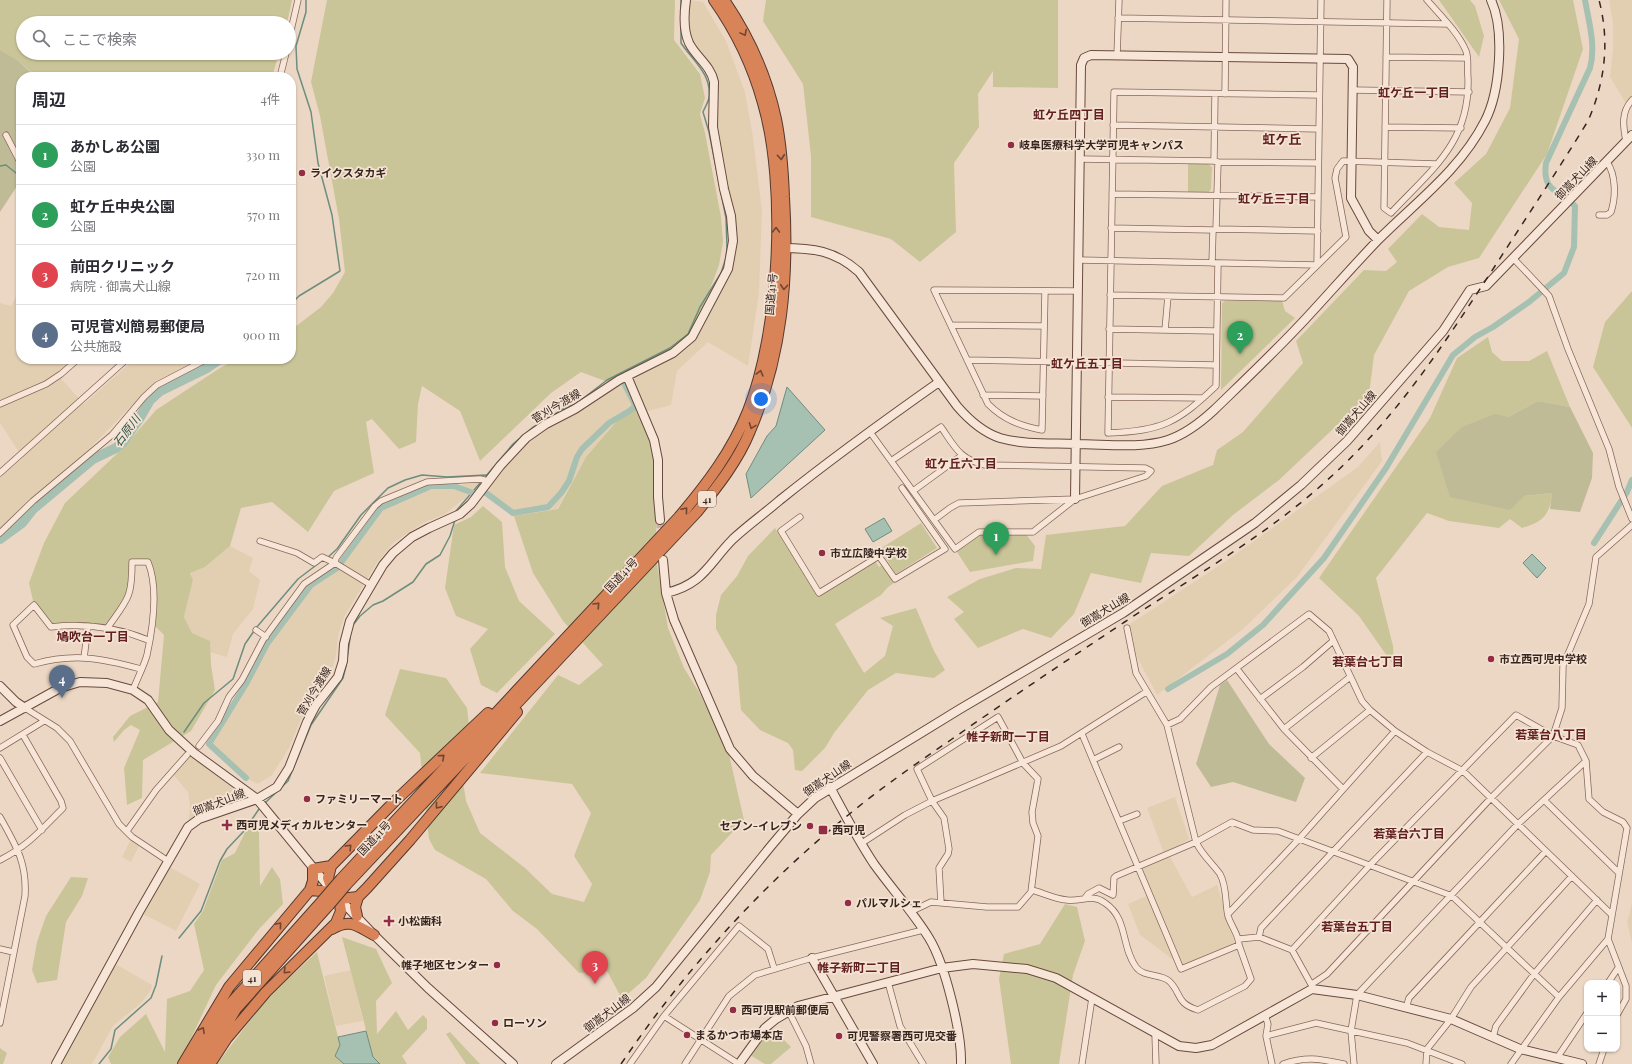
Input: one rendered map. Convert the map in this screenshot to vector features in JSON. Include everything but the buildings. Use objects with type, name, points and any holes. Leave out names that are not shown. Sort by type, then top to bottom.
[{"type":"highway","name":"国道41号","points":[[192,1064],[230,1004],[326,902],[694,500],[726,456],[738,434],[755,391],[766,348],[781,248],[769,128],[763,104],[746,56],[734,32],[714,0]]},
{"type":"highway","name":"国道41号","points":[[344,882],[697,512],[734,462],[750,433],[772,370],[779,337],[783,176],[776,118],[760,66],[743,32],[724,0]]},
{"type":"highway","points":[[331,929],[339,917],[341,903],[328,878],[331,866],[394,802],[461,740],[582,622]]},
{"type":"highway","points":[[357,916],[355,908],[358,897],[410,840],[545,680],[580,636]]},
{"type":"highway","points":[[183,1064],[229,987],[310,890],[313,881],[313,869],[331,866]]},
{"type":"highway","points":[[310,890],[358,897]]},
{"type":"highway","name":"国道41号","points":[[203,1064],[236,1009],[326,902]]},
{"type":"highway","points":[[210,1064],[227,1038],[266,992],[331,929],[339,925],[350,923],[374,935]]},
{"type":"street","points":[[294,16],[298,0]]},
{"type":"street","name":"菅刈今渡線","points":[[257,799],[277,787],[289,768],[307,722],[316,705],[338,677],[343,661],[344,644],[350,621],[383,565],[393,553],[417,534],[460,514],[471,504],[488,481],[526,438],[546,424],[575,409],[597,393],[673,353],[692,337],[728,269],[733,241],[732,222],[724,189],[712,119],[715,96],[713,75],[690,45],[686,35],[686,0]]},
{"type":"street","points":[[1117,56],[1119,0]]},
{"type":"street","points":[[1225,94],[1226,0]]},
{"type":"street","points":[[1317,265],[1321,0]]},
{"type":"street","points":[[1387,0],[1384,208],[1391,214],[1437,164],[1454,143],[1466,114],[1469,92],[1467,58],[1462,43],[1427,0]]},
{"type":"street","points":[[781,248],[830,253],[849,264],[859,272],[967,418],[986,432],[999,438],[1021,442],[1136,445],[1155,442],[1180,435],[1201,422],[1309,315],[1378,240],[1455,166],[1469,148],[1486,120],[1491,106],[1500,54],[1499,27],[1491,0]]},
{"type":"street","points":[[1118,18],[1320,23],[1446,24]]},
{"type":"street","points":[[1075,499],[1079,159],[1081,65],[1084,58],[1091,55],[1348,59],[1353,67],[1351,198],[1368,231],[1378,240]]},
{"type":"street","points":[[1386,57],[1467,58]]},
{"type":"street","points":[[281,72],[284,60]]},
{"type":"street","points":[[1353,90],[1469,92]]},
{"type":"street","points":[[1215,94],[1214,128],[1217,195],[1214,230],[1217,297],[1216,386],[1190,410],[1163,425],[1142,431],[1108,433],[1114,92],[1320,95]]},
{"type":"street","points":[[1629,138],[1622,124],[1627,105],[1632,100]]},
{"type":"street","points":[[1113,125],[1319,129]]},
{"type":"street","points":[[1385,127],[1461,128]]},
{"type":"street","points":[[6,135],[16,154]]},
{"type":"street","name":"御嵩犬山線","points":[[560,1063],[633,1008],[656,987],[798,814],[815,798],[830,787],[1046,657],[1123,613],[1255,523],[1301,485],[1347,441],[1443,331],[1470,290],[1486,286],[1574,197],[1629,138]]},
{"type":"street","points":[[1079,159],[1318,163]]},
{"type":"street","points":[[1110,294],[1284,298],[1346,237],[1335,172],[1343,162],[1437,164]]},
{"type":"street","points":[[1599,215],[1607,215],[1612,212],[1613,208],[1614,186],[1611,168],[1607,162]]},
{"type":"street","points":[[1112,194],[1318,197]]},
{"type":"street","points":[[1111,228],[1318,231]]},
{"type":"street","points":[[1513,258],[1549,296],[1568,349],[1609,449],[1619,487],[1632,519]]},
{"type":"street","points":[[1079,260],[1317,265]]},
{"type":"street","points":[[1045,291],[1042,430],[1017,424],[1004,418],[988,404],[934,290],[1078,291]]},
{"type":"street","points":[[1165,330],[1168,296]]},
{"type":"street","points":[[951,325],[1044,326]]},
{"type":"street","points":[[1109,329],[1216,332]]},
{"type":"street","points":[[967,360],[1216,365]]},
{"type":"street","points":[[0,404],[46,384],[72,364]]},
{"type":"street","points":[[0,473],[121,364]]},
{"type":"street","points":[[0,533],[33,501],[112,435],[144,397],[157,385],[197,364]]},
{"type":"street","points":[[627,376],[654,440],[658,460],[658,497],[660,520]]},
{"type":"street","points":[[666,593],[686,586],[698,578],[708,570],[734,538],[870,432],[939,382]]},
{"type":"street","points":[[983,395],[1043,396]]},
{"type":"street","points":[[1108,397],[1203,398]]},
{"type":"street","points":[[891,461],[941,427],[962,456],[973,462],[986,465],[1075,468],[1145,468],[1151,470],[1146,476],[1075,499],[959,503],[934,520]]},
{"type":"street","points":[[870,432],[955,549],[979,532],[1033,532],[1075,499]]},
{"type":"street","points":[[913,491],[962,456]]},
{"type":"street","points":[[199,746],[218,721],[229,697],[242,680],[266,637],[304,584],[335,563],[336,558],[357,528],[375,506],[381,502],[432,481],[480,479],[488,481]]},
{"type":"street","points":[[800,517],[781,531],[819,592],[879,556],[895,580],[945,549],[902,488]]},
{"type":"street","points":[[664,1016],[739,1064],[765,1028],[788,1010],[798,1006],[942,968],[973,964],[1027,969],[1056,978],[1179,1046],[1196,1048],[1212,1045],[1312,986],[1327,974],[1491,798],[1553,736],[1562,708],[1563,666],[1589,604],[1596,558],[1632,524]]},
{"type":"street","points":[[260,541],[298,553],[314,563],[322,557],[335,563],[371,585]]},
{"type":"street","points":[[663,560],[666,593],[678,632],[730,749],[753,776],[798,814]]},
{"type":"street","points":[[108,627],[126,604],[129,597],[132,584],[132,562],[148,562],[154,605],[146,656],[133,690]]},
{"type":"street","points":[[141,669],[116,662],[84,658],[56,658],[34,664],[27,657],[13,626],[34,604],[50,627],[74,624],[108,627],[148,640]]},
{"type":"street","points":[[1167,724],[1180,719],[1211,687],[1272,643],[1307,614],[1329,631],[1362,701],[1370,710],[1395,731],[1427,752],[1463,771],[1611,914]]},
{"type":"street","points":[[84,658],[88,626]]},
{"type":"street","points":[[1032,890],[1068,901],[1094,897],[1100,899],[1114,909],[1119,917],[1131,958],[1137,969],[1169,981],[1182,1002],[1194,1009],[1198,1010],[1245,986],[1251,979],[1239,942],[1232,928],[1219,874],[1200,851],[1196,842],[1167,724],[1146,692],[1132,661],[1127,628]]},
{"type":"street","points":[[256,630],[266,637]]},
{"type":"street","points":[[1260,699],[1303,667],[1333,641]]},
{"type":"street","points":[[1237,669],[1284,729],[1310,758],[1343,788]]},
{"type":"street","points":[[1284,729],[1350,677]]},
{"type":"street","points":[[0,721],[60,688],[80,682],[107,683],[133,690],[148,700],[169,730],[194,753],[257,799]]},
{"type":"street","points":[[0,686],[16,702],[57,728],[70,741],[119,824],[127,830],[132,837],[168,861]]},
{"type":"street","points":[[862,843],[905,815],[932,801],[1061,746],[1146,692]]},
{"type":"street","points":[[1310,758],[1370,710]]},
{"type":"street","points":[[1292,950],[1370,865],[1516,715],[1553,736],[1578,745],[1586,761],[1589,799],[1603,812],[1623,822],[1627,828],[1611,914],[1608,939],[1626,986],[1626,999],[1620,1010]]},
{"type":"street","points":[[910,912],[931,902],[941,903],[987,907],[1018,907],[1023,904],[1032,890],[1038,836],[1033,823],[1032,812],[1038,779],[1023,763],[998,717],[917,769],[932,801],[944,818],[949,849],[948,854],[939,868],[941,903]]},
{"type":"street","points":[[0,748],[44,721]]},
{"type":"street","points":[[1228,914],[1299,839],[1395,731]]},
{"type":"street","points":[[1082,734],[1181,969],[1239,942],[1259,937],[1292,950],[1312,986],[1450,1019],[1520,1049],[1582,1064]]},
{"type":"street","points":[[0,860],[19,850],[42,830],[62,808],[61,801],[23,735]]},
{"type":"street","points":[[1093,760],[1120,747]]},
{"type":"street","points":[[1259,937],[1261,928],[1427,752]]},
{"type":"street","points":[[127,830],[156,790],[187,755]]},
{"type":"street","points":[[0,758],[42,830]]},
{"type":"street","points":[[1354,1064],[1351,1032],[1357,996],[1518,824],[1586,761]]},
{"type":"street","points":[[830,787],[874,864],[923,930],[933,946],[942,968],[958,1030],[961,1064]]},
{"type":"street","name":"御嵩犬山線","points":[[56,1064],[188,827],[200,819],[257,799],[313,869],[374,935],[428,988],[513,1064]]},
{"type":"street","points":[[1544,800],[1619,873]]},
{"type":"street","points":[[1119,821],[1137,814]]},
{"type":"street","points":[[0,817],[19,850],[26,877],[25,896],[0,1023]]},
{"type":"street","points":[[1085,898],[1088,894],[1099,888],[1113,895],[1114,878],[1196,842],[1232,822],[1253,830],[1278,831],[1452,896],[1559,997]]},
{"type":"street","points":[[1406,1008],[1409,998],[1546,851]]},
{"type":"street","points":[[1426,1064],[1427,1050],[1471,987],[1572,876]]},
{"type":"street","points":[[1493,1037],[1496,1026],[1534,974],[1597,900]]},
{"type":"street","points":[[630,1064],[664,1016],[739,926],[768,949],[774,968]]},
{"type":"street","points":[[685,1064],[729,996],[756,976],[774,968],[923,930]]},
{"type":"street","points":[[1511,1064],[1520,1049],[1559,997],[1608,939]]},
{"type":"street","points":[[0,949],[13,952]]},
{"type":"street","points":[[812,958],[873,1064]]},
{"type":"street","points":[[1610,980],[1618,968]]},
{"type":"street","points":[[888,982],[900,1026],[923,1064]]},
{"type":"street","points":[[1082,1064],[1092,998]]},
{"type":"street","points":[[788,1010],[806,1046],[811,1064]]},
{"type":"street","points":[[1265,1015],[1268,1024],[1266,1036],[1272,1064]]},
{"type":"street","points":[[1557,1058],[1585,1016]]},
{"type":"street","points":[[1266,1036],[1316,1023],[1351,1032],[1407,1043],[1462,1064]]},
{"type":"street","points":[[1155,1034],[1156,1064]]},
{"type":"street","points":[[1599,1064],[1603,1052]]},
{"type":"street","points":[[1283,1064],[1298,1059],[1312,1058],[1344,1064]]},
{"type":"shaded area","points":[[0,0],[292,0],[289,16],[16,16],[16,59],[0,50]]},
{"type":"shaded area","points":[[327,0],[675,0],[674,40],[700,74],[705,98],[700,114],[721,217],[723,242],[719,265],[692,337],[613,384],[581,372],[551,393],[480,461],[460,411],[422,386],[418,404],[416,442],[399,449],[372,419],[366,422],[374,473],[334,491],[308,532],[272,502],[241,508],[230,546],[205,567],[190,573],[193,580],[184,617],[192,633],[210,641],[211,665],[215,690],[191,731],[143,760],[142,798],[127,805],[124,768],[140,730],[131,725],[124,730],[114,742],[113,737],[130,716],[158,702],[164,635],[153,624],[156,605],[148,562],[132,562],[129,597],[108,627],[51,627],[34,605],[29,583],[44,543],[65,503],[123,448],[156,410],[228,364],[296,364],[296,326],[321,307],[333,293],[345,272],[339,219],[320,116],[311,82]]},
{"type":"shaded area","points":[[690,0],[703,2],[726,41],[745,92],[753,137],[762,211],[759,293],[748,366],[708,342],[677,371],[671,405],[644,412],[636,397],[586,457],[557,509],[514,516],[476,486],[465,498],[445,514],[423,523],[393,543],[376,564],[344,617],[338,636],[336,656],[333,666],[304,712],[289,748],[272,775],[258,784],[250,780],[210,743],[248,684],[268,644],[312,587],[338,569],[382,509],[431,487],[454,487],[478,481],[488,487],[527,442],[543,429],[689,339],[696,339],[720,289],[728,279],[732,264],[735,218],[717,129],[716,111],[719,97],[717,77],[702,54],[693,46],[689,11]]},
{"type":"shaded area","points":[[766,0],[1058,0],[1058,88],[993,87],[993,71],[978,94],[979,127],[954,163],[956,232],[920,262],[891,239],[811,217],[811,156],[803,84],[763,21]]},
{"type":"shaded area","points":[[1439,0],[1470,0],[1475,6],[1484,36],[1479,57]]},
{"type":"shaded area","points":[[1499,0],[1573,0],[1583,49],[1547,154],[1479,258],[1448,267],[1409,291],[1374,355],[1369,395],[1279,480],[1233,515],[1189,556],[1151,553],[1141,583],[1091,573],[1074,614],[1051,638],[1023,629],[978,648],[954,619],[964,612],[947,597],[980,579],[1016,568],[1041,569],[1046,535],[1125,526],[1162,486],[1213,465],[1217,450],[1243,432],[1303,363],[1296,341],[1364,270],[1386,271],[1397,262],[1388,249],[1422,214],[1439,227],[1469,230],[1472,203],[1454,183],[1486,154],[1510,108],[1519,39]]},
{"type":"shaded area","points":[[1609,0],[1632,0],[1632,100],[1627,105],[1610,77],[1613,50],[1613,23]]},
{"type":"shaded area","points":[[0,50],[16,59],[30,72],[16,72],[16,188],[0,212]]},
{"type":"shaded area","points":[[17,60],[277,60],[273,72],[31,72]]},
{"type":"shaded area","points":[[1188,164],[1208,164],[1212,167],[1211,189],[1208,193],[1188,192]]},
{"type":"shaded area","points":[[1632,291],[1632,428],[1593,367],[1605,322]]},
{"type":"shaded area","points":[[16,297],[16,364],[69,364],[57,374],[84,404],[129,364],[190,364],[156,381],[88,450],[0,534],[0,475],[2,476],[23,458],[0,423],[0,303],[11,306]]},
{"type":"shaded area","points":[[1225,301],[1282,301],[1285,311],[1295,318],[1221,390],[1222,303]]},
{"type":"shaded area","points":[[1488,337],[1492,352],[1502,361],[1529,361],[1547,351],[1570,407],[1538,401],[1508,417],[1524,496],[1552,493],[1551,501],[1547,512],[1540,520],[1522,528],[1510,519],[1499,528],[1449,521],[1427,513],[1376,578],[1393,646],[1394,666],[1359,616],[1319,578],[1430,418],[1457,358]]},
{"type":"shaded area","points":[[787,387],[825,430],[751,498],[746,474],[767,436],[776,426]]},
{"type":"shaded area","points":[[1538,401],[1570,407],[1593,453],[1592,478],[1580,512],[1550,509],[1552,493],[1524,496],[1510,510],[1450,497],[1436,452],[1462,427],[1495,414],[1508,417]]},
{"type":"shaded area","points":[[632,403],[648,435],[655,467],[657,564],[668,628],[684,668],[699,692],[728,750],[744,820],[711,855],[710,872],[700,900],[646,978],[622,999],[607,971],[579,973],[537,929],[513,911],[486,879],[435,850],[429,839],[420,753],[385,715],[400,669],[446,678],[467,708],[469,725],[463,782],[466,801],[480,833],[525,868],[552,894],[584,902],[592,884],[574,856],[591,813],[572,784],[480,773],[558,675],[579,685],[603,665],[563,621],[533,573],[514,516],[558,509],[586,457]]},
{"type":"shaded area","points":[[1380,442],[1382,461],[1297,577],[1243,629],[1157,695],[1136,655],[1130,624],[1226,561],[1358,467]]},
{"type":"shaded area","points":[[483,506],[502,522],[505,567],[519,601],[555,634],[497,693],[481,685],[470,649],[488,629],[456,616],[445,588],[454,525],[471,517]]},
{"type":"shaded area","points":[[884,518],[892,531],[873,542],[865,529]]},
{"type":"shaded area","points":[[921,523],[937,548],[896,574],[880,549]]},
{"type":"shaded area","points":[[775,528],[818,596],[875,561],[879,567],[882,565],[894,583],[881,595],[835,624],[864,673],[885,656],[893,626],[880,618],[916,608],[934,651],[945,670],[934,678],[896,673],[868,690],[834,733],[825,748],[802,771],[795,770],[793,750],[788,743],[760,730],[741,710],[737,666],[716,629],[716,615],[721,595],[737,576],[748,556]]},
{"type":"shaded area","points":[[979,532],[1025,533],[1035,546],[1033,561],[970,572],[955,549]]},
{"type":"shaded area","points":[[230,546],[253,558],[249,571],[260,580],[253,609],[233,634],[227,657],[210,652],[210,641],[192,633],[184,617],[193,580],[190,572],[205,567]]},
{"type":"shaded area","points":[[1532,554],[1546,568],[1537,578],[1523,563]]},
{"type":"shaded area","points":[[1227,680],[1269,744],[1305,778],[1296,802],[1233,782],[1211,787],[1196,764],[1220,685]]},
{"type":"shaded area","points":[[192,751],[234,782],[226,809],[188,827],[190,806],[188,792],[171,772]]},
{"type":"shaded area","points":[[1175,797],[1189,839],[1168,853],[1192,897],[1217,885],[1235,944],[1183,967],[1140,935],[1128,904],[1151,894],[1141,866],[1165,856],[1147,808]]},
{"type":"shaded area","points":[[251,820],[259,832],[260,886],[272,867],[280,879],[283,904],[259,929],[216,985],[179,1064],[111,1064],[108,1057],[120,1037],[146,1014],[165,1052],[167,999],[190,991],[204,970],[194,924],[203,911],[222,860],[235,853]]},
{"type":"shaded area","points":[[132,837],[141,842],[131,862],[122,857]]},
{"type":"shaded area","points":[[166,865],[200,884],[176,931],[139,912]]},
{"type":"shaded area","points":[[71,877],[88,878],[82,896],[66,922],[57,980],[37,983],[32,970],[37,942],[46,916]]},
{"type":"shaded area","points":[[1065,904],[1077,907],[1085,941],[1073,975],[1059,1064],[1011,1064],[999,979],[1004,954],[1040,944]]},
{"type":"shaded area","points":[[1632,904],[1632,943],[1627,922]]},
{"type":"shaded area","points":[[342,937],[376,949],[392,983],[376,1001],[377,1034],[396,1011],[408,1030],[423,1015],[427,1019],[427,1029],[402,1056],[407,1064],[380,1064],[373,1057]]},
{"type":"shaded area","points":[[317,952],[340,1045],[336,1056],[344,1064],[217,1064],[258,1010],[278,988]]},
{"type":"shaded area","points":[[112,962],[152,985],[151,990],[141,1003],[113,1026],[92,1064],[56,1064]]},
{"type":"shaded area","points":[[351,970],[363,1021],[336,1026],[324,976]]},
{"type":"shaded area","points":[[769,1025],[791,1047],[771,1064],[765,1064],[747,1053]]},
{"type":"shaded area","points":[[366,1031],[373,1057],[380,1064],[344,1064],[335,1056],[340,1045],[338,1037]]},
{"type":"shaded area","points":[[450,1032],[480,1064],[466,1064],[446,1034]]},
{"type":"shaded area","points":[[0,1048],[7,1053],[3,1064],[0,1064]]},
{"type":"waterway","points":[[296,46],[306,12],[306,0]]},
{"type":"waterway","points":[[486,476],[513,444],[532,428],[565,408],[576,404],[607,380],[670,348],[688,334],[700,307],[721,273],[726,258],[727,248],[726,218],[709,132],[703,112],[709,100],[708,82],[701,68],[681,43],[681,0]]},
{"type":"waterway","points":[[1168,689],[1227,654],[1263,625],[1324,558],[1386,468],[1453,355],[1475,337],[1493,327],[1529,302],[1564,273],[1574,247],[1575,206],[1549,185],[1546,180],[1545,172],[1546,163],[1590,68],[1592,60],[1592,43],[1585,0]]},
{"type":"waterway","points":[[296,46],[297,69],[311,112],[318,163],[332,215],[340,271],[296,299]]},
{"type":"waterway","points":[[0,166],[6,165],[16,173]]},
{"type":"waterway","name":"石原川","points":[[0,539],[22,523],[33,509],[93,459],[116,448],[123,442],[150,400],[160,391],[213,364]]},
{"type":"waterway","points":[[486,493],[513,513],[548,507],[561,493],[569,481],[577,457],[582,449],[609,423],[636,407],[624,383]]},
{"type":"waterway","points":[[327,558],[337,549],[361,515],[388,488],[405,480],[422,475],[447,477],[486,475]]},
{"type":"waterway","points":[[1594,543],[1627,492],[1632,480]]},
{"type":"waterway","points":[[456,511],[480,483]]},
{"type":"waterway","points":[[246,778],[209,744],[246,684],[267,644],[311,585],[337,568],[381,508],[431,486],[454,486],[473,493]]},
{"type":"waterway","points":[[353,625],[360,616],[373,605],[383,601],[413,582],[426,564],[440,555],[450,536],[455,520]]},
{"type":"waterway","points":[[256,628],[298,579],[323,560]]},
{"type":"waterway","points":[[184,732],[204,703],[233,679],[245,644],[254,631]]},
{"type":"waterway","points":[[266,802],[288,781],[311,725],[343,678],[350,638]]},
{"type":"waterway","points":[[179,938],[201,911],[220,861],[227,849],[244,831],[259,809]]},
{"type":"waterway","points":[[99,1064],[111,1049],[115,1030],[151,998],[156,985],[162,956]]},
{"type":"tunnel","points":[[660,520],[663,560]]},
{"type":"railway","points":[[621,1064],[671,996],[697,963],[725,932],[784,872],[847,816],[899,776],[995,709],[1123,623],[1222,560],[1270,526],[1316,490],[1344,465],[1369,439],[1414,385],[1455,327],[1588,121],[1598,92],[1604,62],[1604,31],[1599,0]]},
{"type":"place","name":"岐阜医療科学大学可児キャンパス","points":[[1011,145]]},
{"type":"place","name":"ライクスタカギ","points":[[302,173]]},
{"type":"place","name":"虹ケ丘中央公園","points":[[1240,354]]},
{"type":"place","name":"市立広陵中学校","points":[[822,553]]},
{"type":"place","name":"あかしあ公園","points":[[996,555]]},
{"type":"place","name":"市立西可児中学校","points":[[1491,659]]},
{"type":"place","name":"可児菅刈簡易郵便局","points":[[62,698]]},
{"type":"place","name":"ファミリーマート","points":[[307,799]]},
{"type":"place","name":"西可児メディカルセンター","points":[[227,825]]},
{"type":"place","name":"セブン-イレブン","points":[[810,826]]},
{"type":"place","name":"西可児","points":[[823,830]]},
{"type":"place","name":"パルマルシェ","points":[[848,903]]},
{"type":"place","name":"小松歯科","points":[[389,921]]},
{"type":"place","name":"帷子地区センター","points":[[497,965]]},
{"type":"place","name":"前田クリニック","points":[[595,984]]},
{"type":"place","name":"西可児駅前郵便局","points":[[733,1010]]},
{"type":"place","name":"ローソン","points":[[495,1023]]},
{"type":"place","name":"まるかつ市場本店","points":[[687,1035]]},
{"type":"place","name":"可児警察署西可児交番","points":[[839,1036]]},
{"type":"district","name":"虹ケ丘一丁目","points":[[1414,93]]},
{"type":"district","name":"虹ケ丘四丁目","points":[[1069,115]]},
{"type":"district","name":"虹ケ丘","points":[[1282,139]]},
{"type":"district","name":"虹ケ丘三丁目","points":[[1274,199]]},
{"type":"district","name":"虹ケ丘五丁目","points":[[1087,364]]},
{"type":"district","name":"虹ケ丘六丁目","points":[[961,464]]},
{"type":"district","name":"鳩吹台一丁目","points":[[93,637]]},
{"type":"district","name":"若葉台七丁目","points":[[1368,662]]},
{"type":"district","name":"若葉台八丁目","points":[[1551,735]]},
{"type":"district","name":"帷子新町一丁目","points":[[1008,737]]},
{"type":"district","name":"若葉台六丁目","points":[[1409,834]]},
{"type":"district","name":"若葉台五丁目","points":[[1357,927]]},
{"type":"district","name":"帷子新町二丁目","points":[[859,968]]}]
